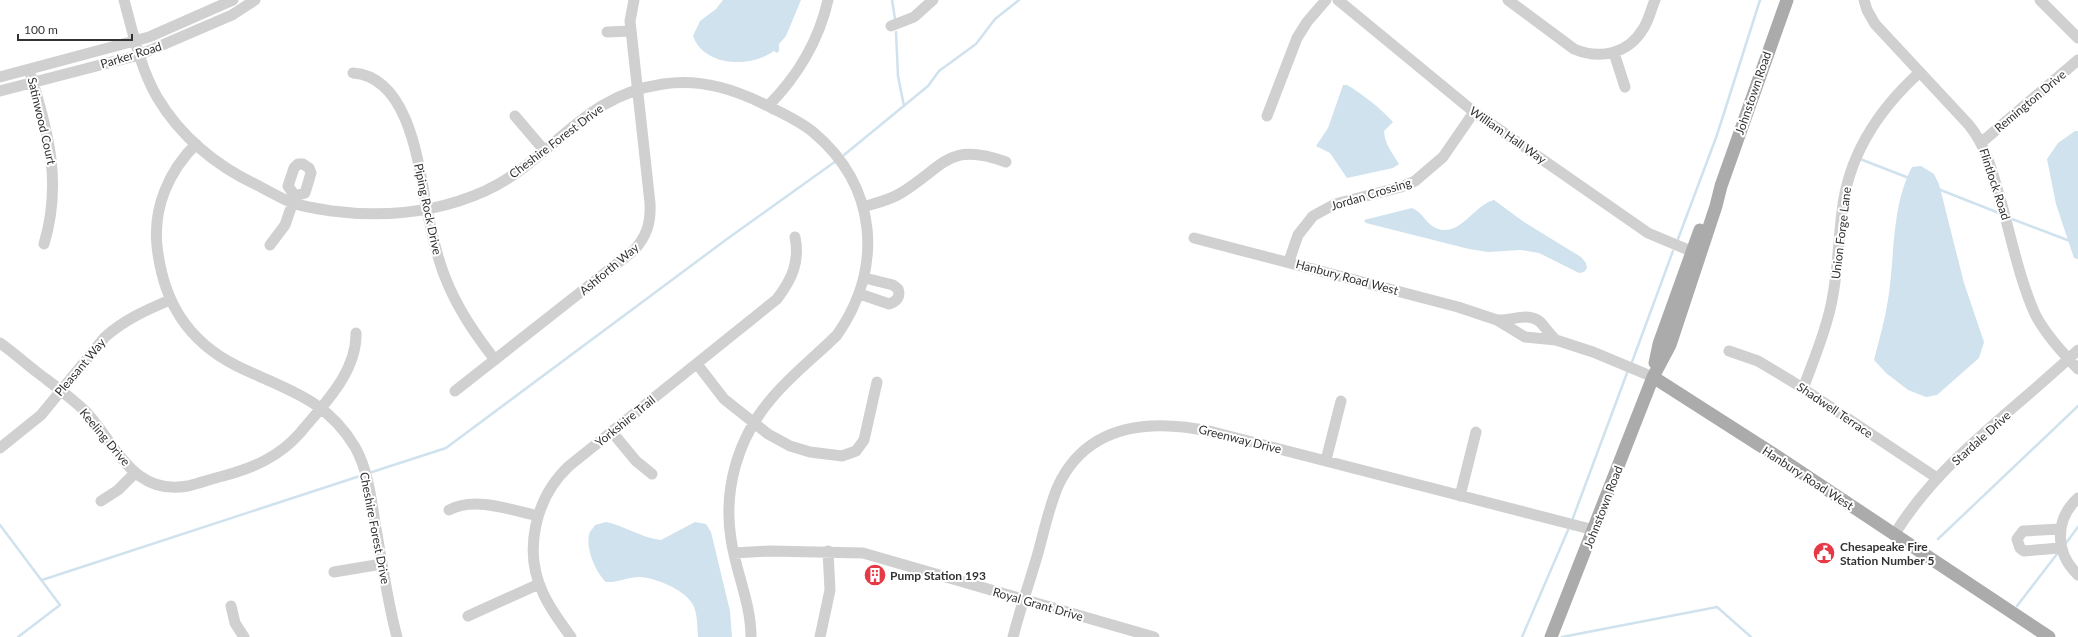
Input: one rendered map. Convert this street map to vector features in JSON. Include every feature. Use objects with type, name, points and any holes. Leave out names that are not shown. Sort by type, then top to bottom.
[{"type":"main road","name":"Johnstown Road","points":[[1552,637],[1653,377],[1670,345],[1716,206],[1721,186],[1787,0]]},
{"type":"main road","name":"Johnstown Road","points":[[1653,377],[1659,344],[1691,251],[1710,204],[1721,186]]},
{"type":"main road","name":"Hanbury Road West","points":[[1653,377],[2049,637]]},
{"type":"street","name":"Cheshire Forest Drive","points":[[124,0],[139,55],[157,96],[181,129],[196,144],[230,171],[294,200],[352,214],[399,214],[427,210],[460,202],[486,191],[503,181],[598,107],[637,89],[675,82],[703,84],[737,92],[798,122],[827,145],[847,170],[864,207],[868,238],[865,278],[860,294],[852,311],[837,335],[772,397],[755,422],[738,456],[730,490],[729,525],[734,554],[749,613],[751,637]]},
{"type":"street","name":"Parker Road","points":[[0,77],[135,42],[175,27],[233,0]]},
{"type":"street","name":"Parker Road","points":[[0,91],[139,55],[232,15],[255,0]]},
{"type":"street","name":"Ashforth Way","points":[[454,391],[496,360],[633,251],[643,239],[650,224],[650,203],[631,31],[630,13],[634,0]]},
{"type":"street","points":[[768,106],[786,87],[804,60],[821,24],[828,0]]},
{"type":"street","points":[[891,26],[914,17],[933,0]]},
{"type":"street","points":[[1267,116],[1298,38],[1307,22],[1326,0]]},
{"type":"street","name":"William Hall Way","points":[[1338,0],[1474,112],[1648,233],[1691,251]]},
{"type":"street","points":[[1508,0],[1574,49],[1590,54],[1614,53],[1632,43],[1640,34],[1646,23],[1655,0]]},
{"type":"street","name":"Flintlock Road","points":[[1864,0],[1867,10],[1876,24],[1969,125],[1982,142],[1990,164],[2027,293],[2036,314],[2051,339],[2078,369]]},
{"type":"street","points":[[2040,0],[2078,38]]},
{"type":"street","points":[[607,32],[631,31]]},
{"type":"street","points":[[1614,53],[1625,87]]},
{"type":"street","name":"Remington Drive","points":[[1982,142],[2078,60]]},
{"type":"street","name":"Satinwood Court","points":[[30,69],[46,128],[54,174],[51,217],[44,244]]},
{"type":"street","name":"Union Forge Lane","points":[[1803,389],[1831,306],[1837,271],[1842,211],[1852,168],[1866,136],[1877,119],[1893,98],[1920,72]]},
{"type":"street","name":"Piping Rock Drive","points":[[353,73],[366,75],[380,82],[391,93],[399,107],[414,145],[436,252],[456,302],[471,328],[496,360]]},
{"type":"street","name":"Jordan Crossing","points":[[1290,261],[1298,234],[1313,216],[1335,204],[1401,187],[1415,181],[1427,173],[1443,157],[1474,112]]},
{"type":"street","points":[[515,116],[544,150]]},
{"type":"street","name":"Cheshire Forest Drive","points":[[196,144],[172,174],[162,196],[156,222],[161,276],[170,300],[185,325],[215,353],[238,366],[299,393],[321,408],[339,425],[355,447],[361,460],[368,483],[382,564],[397,637]]},
{"type":"street","points":[[864,207],[895,196],[951,157],[968,154],[985,155],[1006,162]]},
{"type":"street","points":[[270,245],[285,225],[294,200]]},
{"type":"street","name":"Yorkshire Trail","points":[[571,637],[548,602],[539,584],[534,554],[534,536],[538,516],[544,498],[561,473],[769,307],[787,286],[794,270],[797,260],[795,236]]},
{"type":"street","name":"Hanbury Road West","points":[[1194,238],[1290,261],[1445,303],[1497,320],[1525,337],[1556,340],[1593,352],[1653,377]]},
{"type":"street","points":[[860,294],[889,304],[896,301],[899,295],[898,289],[893,286],[865,278]]},
{"type":"street","name":"Pleasant Way","points":[[0,448],[41,415],[105,337],[138,314],[170,300]]},
{"type":"street","name":"Hanbury Road West","points":[[1497,320],[1509,321],[1524,317],[1532,318],[1539,321],[1546,332],[1556,340]]},
{"type":"street","name":"Keeling Drive","points":[[0,343],[86,412],[125,464],[135,474],[157,485],[177,487],[197,483],[249,468],[273,457],[289,446],[321,408],[351,364],[355,350],[356,333]]},
{"type":"street","name":"Stardale Drive","points":[[1894,535],[1910,509],[1937,478],[2078,350]]},
{"type":"street","name":"Shadwell Terrace","points":[[1729,351],[1758,361],[1937,478]]},
{"type":"street","points":[[697,364],[724,399],[755,422],[768,434],[790,446],[810,452],[846,455],[856,451],[864,440],[877,382]]},
{"type":"street","points":[[1326,460],[1341,401]]},
{"type":"street","name":"Greenway Drive","points":[[1013,637],[1051,507],[1060,483],[1076,460],[1093,444],[1109,435],[1139,426],[1177,425],[1213,432],[1594,530]]},
{"type":"street","points":[[612,432],[636,461],[652,474]]},
{"type":"street","points":[[1460,496],[1476,432]]},
{"type":"street","points":[[101,501],[118,490],[135,474]]},
{"type":"street","points":[[2078,498],[2068,509],[2060,529],[2060,548],[2068,564],[2078,575]]},
{"type":"street","points":[[449,510],[463,504],[473,504],[538,516]]},
{"type":"street","points":[[2060,529],[2023,532],[2017,539],[2020,548],[2024,551],[2060,548]]},
{"type":"street","name":"Royal Grant Drive","points":[[734,554],[769,551],[853,551],[874,555],[1154,637]]},
{"type":"street","points":[[820,637],[830,590],[828,551]]},
{"type":"street","points":[[334,572],[382,564]]},
{"type":"street","points":[[468,616],[539,584]]},
{"type":"street","points":[[231,606],[235,623],[244,637]]},
{"type":"water","points":[[723,0],[801,0],[786,36],[779,44],[779,51],[777,53],[774,51],[764,57],[753,60],[729,62],[717,59],[707,54],[699,46],[693,36],[700,21],[716,9]]},
{"type":"water","points":[[1343,85],[1347,85],[1365,97],[1393,122],[1384,131],[1387,144],[1399,164],[1393,168],[1347,178],[1330,153],[1316,146],[1328,128]]},
{"type":"water","points":[[2075,131],[2078,131],[2078,259],[2074,258],[2056,204],[2047,159],[2058,143]]},
{"type":"water","points":[[1921,166],[1934,174],[1939,184],[1964,283],[1984,342],[1979,358],[1937,395],[1926,397],[1908,390],[1886,373],[1874,360],[1888,300],[1900,199],[1905,182],[1912,167]]},
{"type":"water","points":[[1494,200],[1524,222],[1581,257],[1586,263],[1587,268],[1584,272],[1579,273],[1539,253],[1521,250],[1488,252],[1469,249],[1366,223],[1364,220],[1412,208],[1419,212],[1430,225],[1438,229],[1446,230],[1461,224],[1480,208]]},
{"type":"water","points":[[606,522],[647,537],[661,540],[695,522],[706,524],[711,532],[730,611],[732,637],[698,637],[696,615],[692,603],[682,593],[669,585],[640,577],[606,582],[598,572],[592,559],[589,538],[590,532],[595,525]]},
{"type":"waterway","points":[[892,0],[895,19]]},
{"type":"waterway","points":[[844,155],[928,86],[939,71],[976,44],[995,19],[1019,0]]},
{"type":"waterway","points":[[1678,239],[1717,135],[1760,0]]},
{"type":"waterway","points":[[896,32],[898,76],[904,106]]},
{"type":"waterway","points":[[1860,159],[1909,178]]},
{"type":"waterway","points":[[372,472],[446,448],[727,239],[836,161]]},
{"type":"waterway","points":[[1938,189],[1999,213]]},
{"type":"waterway","points":[[2012,219],[2070,241]]},
{"type":"waterway","points":[[1632,362],[1673,251]]},
{"type":"waterway","points":[[1573,518],[1627,373]]},
{"type":"waterway","points":[[1938,539],[2078,406]]},
{"type":"waterway","points":[[42,580],[360,476]]},
{"type":"waterway","points":[[0,525],[60,605],[18,637]]},
{"type":"waterway","points":[[2066,543],[2078,527]]},
{"type":"waterway","points":[[1522,637],[1568,530]]},
{"type":"waterway","points":[[2017,606],[2057,554]]},
{"type":"waterway","points":[[1562,637],[1717,607],[1751,637]]},
{"type":"place","name":"Chesapeake Fire Station Number 5","points":[[1824,553]]},
{"type":"place","name":"Pump Station 193","points":[[875,575]]}]
